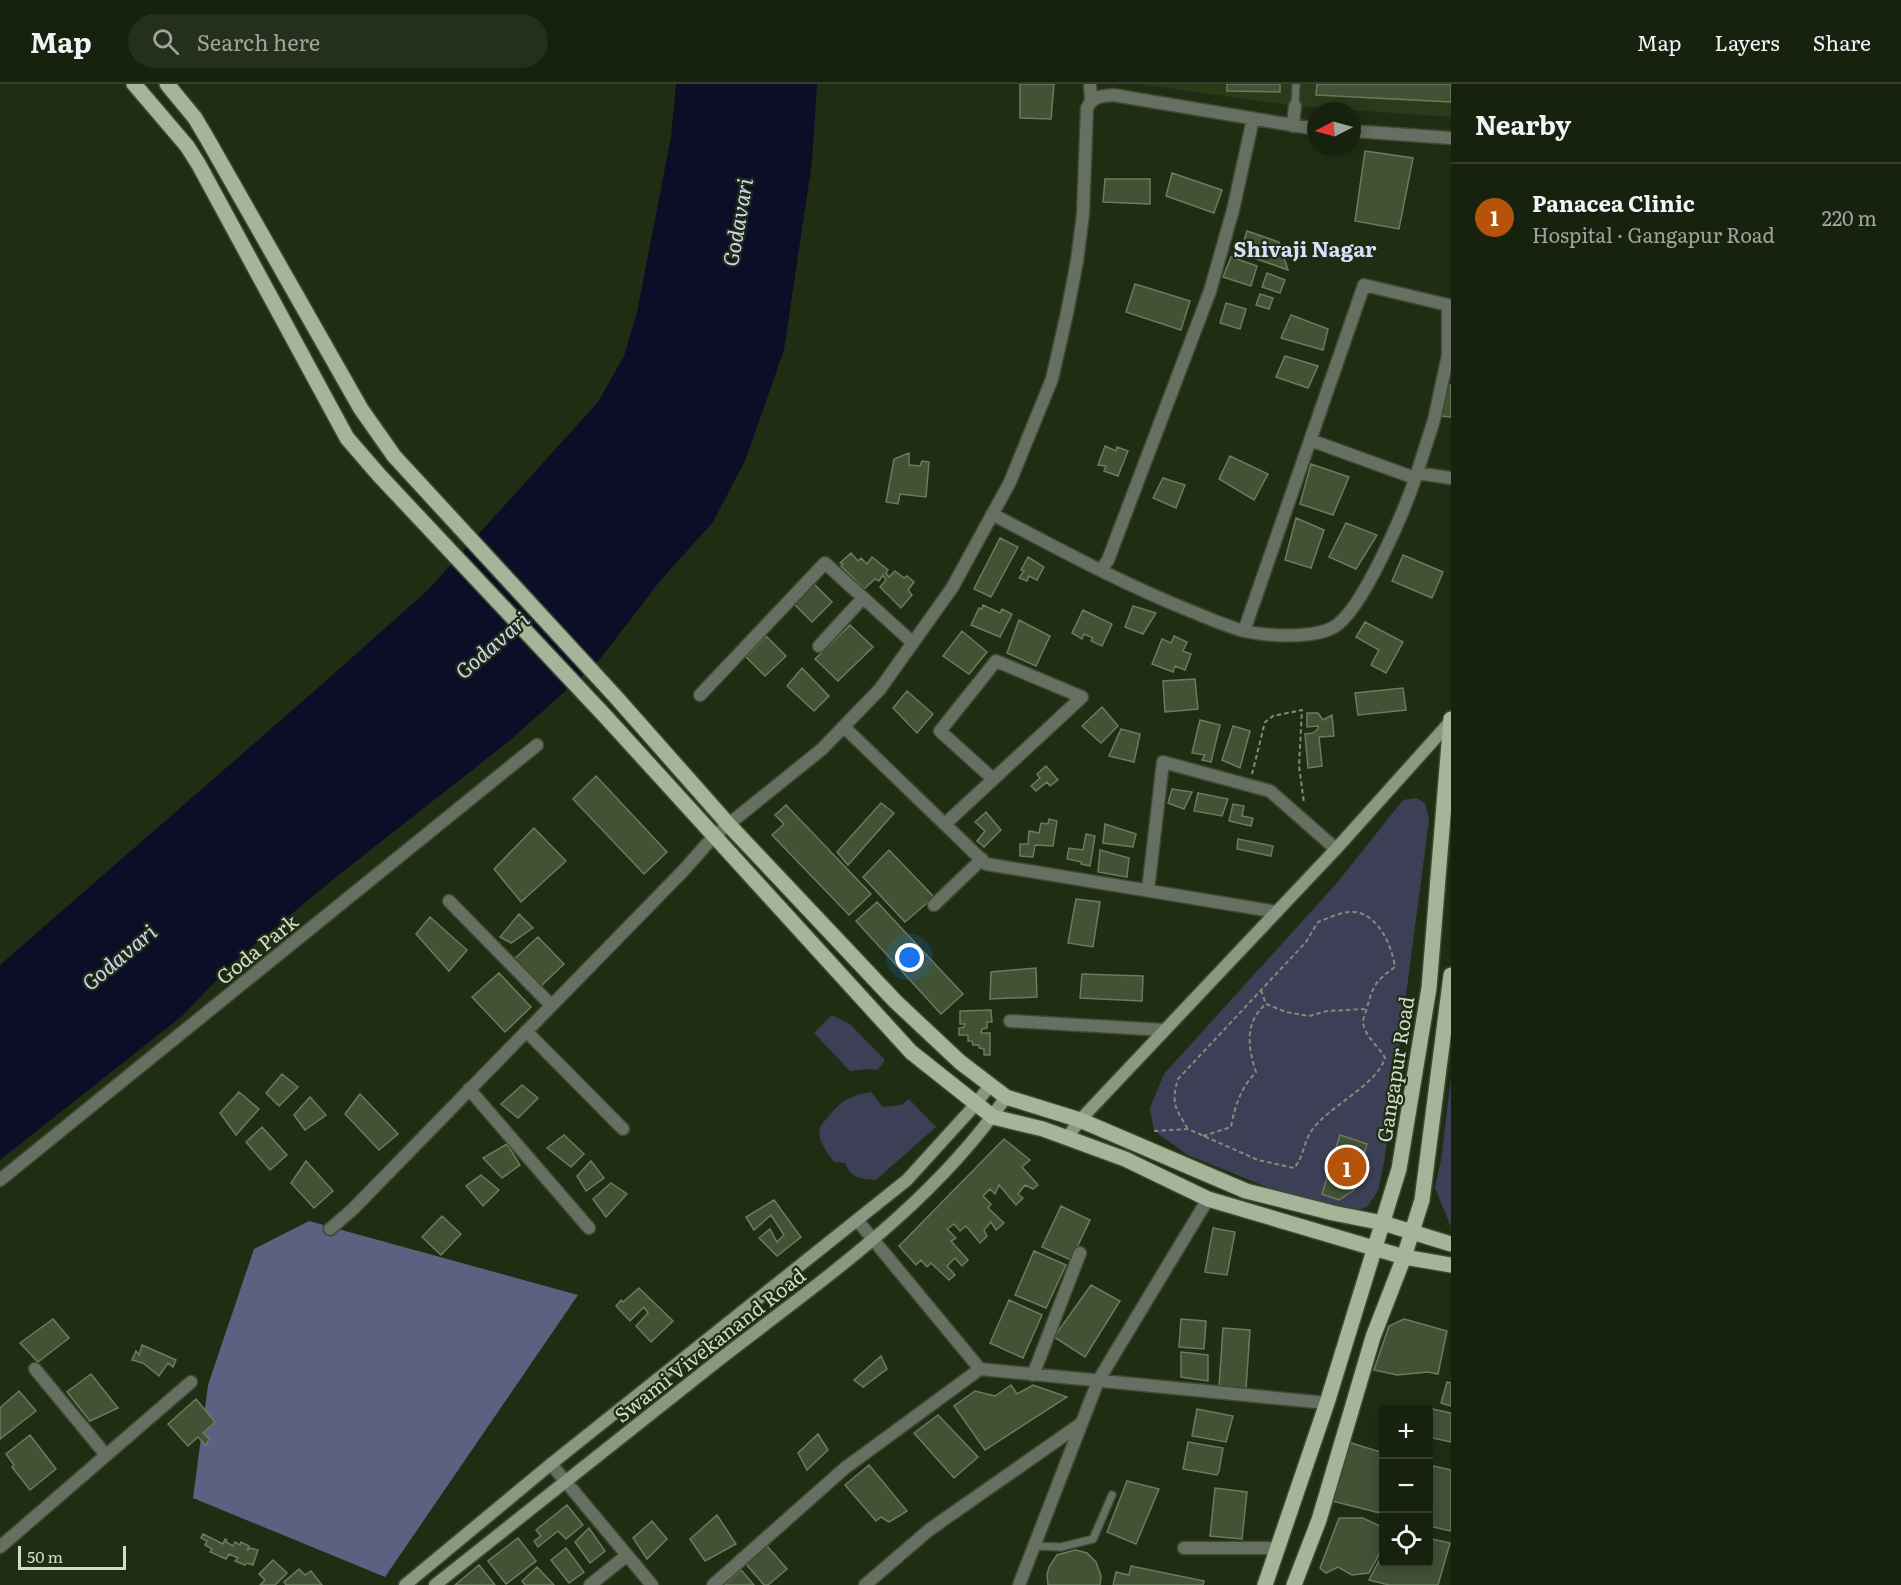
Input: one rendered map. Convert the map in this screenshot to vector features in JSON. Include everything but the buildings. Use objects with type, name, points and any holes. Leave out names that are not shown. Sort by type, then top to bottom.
[{"type":"main road","points":[[135,84],[187,146],[199,165],[347,438],[606,717],[911,1052],[993,1117],[1043,1129],[1067,1138],[1125,1160],[1208,1198],[1404,1257],[1451,1265]]},
{"type":"main road","points":[[167,84],[195,118],[361,409],[394,456],[615,696],[729,825],[896,1001],[960,1062],[1006,1097],[1080,1120],[1246,1191],[1332,1213],[1383,1223],[1451,1244]]},
{"type":"main road","points":[[1067,1138],[1080,1120],[1336,849],[1451,720]]},
{"type":"main road","name":"Gangapur Road","points":[[1265,1585],[1327,1403],[1399,1169],[1429,988],[1451,720]]},
{"type":"main road","points":[[1294,1585],[1319,1520],[1373,1336],[1404,1257],[1422,1200],[1451,975]]},
{"type":"main road","points":[[405,1585],[551,1464],[907,1180],[976,1104],[990,1085]]},
{"type":"main road","name":"Swami Vivekanand Road","points":[[435,1585],[873,1240],[948,1171],[993,1117],[1006,1097]]},
{"type":"street","points":[[330,1229],[353,1209],[714,836],[822,749],[844,727],[880,689],[952,588],[1010,482],[1052,379],[1077,261],[1083,214],[1087,108],[1091,100],[1090,84]]},
{"type":"street","points":[[1091,100],[1099,96],[1113,95],[1307,128]]},
{"type":"street","points":[[1293,126],[1294,106]]},
{"type":"street","points":[[1101,570],[1108,560],[1210,291],[1233,210],[1253,119]]},
{"type":"street","points":[[1361,132],[1451,138]]},
{"type":"street","points":[[992,514],[1147,594],[1244,631],[1268,634],[1311,634],[1334,627],[1357,604],[1406,507],[1434,420],[1448,355],[1448,305],[1364,285],[1244,631]]},
{"type":"street","points":[[1310,440],[1416,475],[1451,478]]},
{"type":"street","points":[[700,695],[825,563],[913,644]]},
{"type":"street","points":[[819,646],[863,598]]},
{"type":"street","points":[[945,824],[993,780],[1017,757],[1082,698],[996,661],[940,731],[993,780]]},
{"type":"street","points":[[844,727],[986,864],[1277,912]]},
{"type":"street","name":"Goda Park","points":[[0,1180],[537,745]]},
{"type":"street","points":[[1148,890],[1163,762],[1270,791],[1336,849]]},
{"type":"street","points":[[934,905],[982,860]]},
{"type":"street","points":[[449,902],[551,1005]]},
{"type":"street","points":[[1010,1021],[1165,1030]]},
{"type":"street","points":[[526,1031],[623,1129]]},
{"type":"street","points":[[469,1089],[589,1228]]},
{"type":"street","points":[[1019,1585],[1098,1381],[1208,1198]]},
{"type":"street","points":[[857,1220],[980,1369]]},
{"type":"street","points":[[1034,1375],[1080,1253]]},
{"type":"street","points":[[35,1369],[106,1455]]},
{"type":"street","points":[[713,1585],[845,1468],[980,1369],[1327,1403]]},
{"type":"street","points":[[0,1547],[191,1382]]},
{"type":"street","points":[[865,1585],[929,1530],[1082,1423]]},
{"type":"street","points":[[551,1464],[652,1585]]},
{"type":"street","points":[[1184,1548],[1279,1548]]},
{"type":"street","points":[[590,1585],[626,1556]]},
{"type":"lane","points":[[1294,106],[1296,84]]},
{"type":"lane","points":[[1034,1546],[1061,1547],[1093,1539],[1112,1495]]},
{"type":"path","points":[[1250,785],[1265,722],[1273,716],[1302,710],[1299,766],[1305,821]]},
{"type":"path","points":[[1154,1131],[1188,1129],[1258,1160],[1294,1168],[1301,1160],[1313,1129],[1348,1096],[1381,1070],[1385,1058],[1380,1048],[1369,1037],[1363,1022],[1372,989],[1378,979],[1395,967],[1390,944],[1382,931],[1368,917],[1351,911],[1317,922],[1306,942],[1178,1079],[1173,1096],[1175,1108],[1188,1129]]},
{"type":"path","points":[[1261,990],[1266,1004],[1286,1012],[1309,1016],[1327,1011],[1366,1009]]},
{"type":"path","points":[[1203,1136],[1232,1127],[1238,1098],[1244,1085],[1256,1072],[1249,1031],[1259,1010],[1266,1004]]},
{"type":"shaded area","points":[[1140,84],[1451,84],[1451,117],[1361,111],[1361,102],[1307,102],[1307,107]]},
{"type":"shaded area","points":[[1416,798],[1425,803],[1429,820],[1384,1163],[1378,1191],[1367,1207],[1346,1213],[1330,1213],[1188,1155],[1154,1131],[1150,1108],[1164,1074],[1336,884],[1403,800]]},
{"type":"shaded area","points":[[832,1015],[850,1024],[885,1060],[878,1070],[850,1071],[814,1033]]},
{"type":"shaded area","points":[[1451,1078],[1451,1227],[1435,1188],[1441,1160]]},
{"type":"shaded area","points":[[871,1092],[883,1107],[901,1105],[909,1099],[936,1127],[876,1180],[857,1177],[850,1172],[845,1163],[834,1162],[823,1146],[819,1133],[822,1124],[842,1103],[851,1097]]},
{"type":"shaded area","points":[[309,1221],[578,1295],[385,1577],[193,1498],[208,1385],[254,1249]]},
{"type":"water","name":"Godavari","points":[[676,84],[817,84],[812,162],[784,350],[745,461],[713,522],[660,581],[597,663],[508,742],[336,877],[236,960],[182,1016],[0,1160],[0,965],[428,590],[598,402],[624,356],[637,312],[671,137]]},
{"type":"place","name":"Panacea Clinic","points":[[1347,1167]]},
{"type":"district","name":"Shivaji Nagar","points":[[1305,247]]}]
